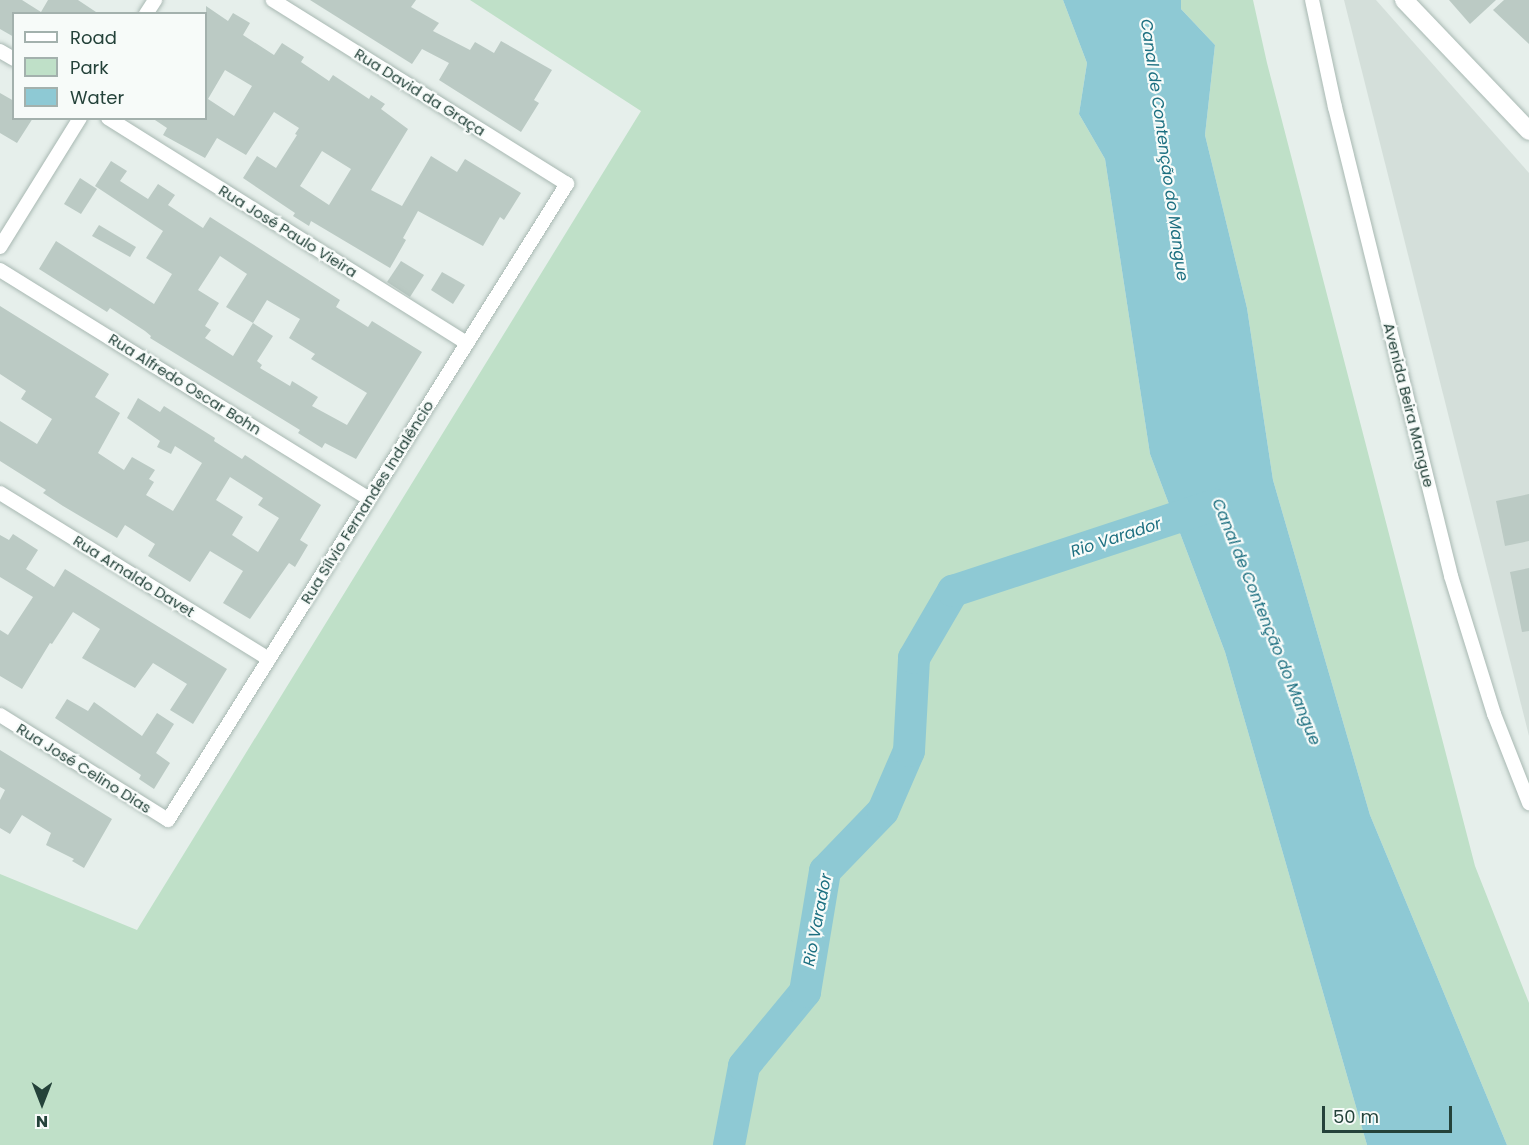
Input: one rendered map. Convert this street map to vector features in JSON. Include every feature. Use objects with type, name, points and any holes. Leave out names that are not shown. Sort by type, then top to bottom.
[{"type":"street","name":"Rua David da Graça","points":[[273,0],[567,184]]},
{"type":"street","name":"Avenida Beira Mangue","points":[[1312,0],[1335,107],[1451,576],[1491,704],[1529,804]]},
{"type":"street","points":[[1404,0],[1529,131]]},
{"type":"street","points":[[0,247],[79,120]]},
{"type":"street","name":"Rua José Paulo Vieira","points":[[111,120],[467,343]]},
{"type":"street","name":"Rua Sílvio Fernandes Indalêncio","points":[[168,820],[567,184]]},
{"type":"street","name":"Rua Alfredo Oscar Bohn","points":[[0,270],[369,499]]},
{"type":"street","name":"Rua Arnaldo Davet","points":[[0,493],[269,659]]},
{"type":"street","name":"Rua José Celino Dias","points":[[0,716],[168,820]]},
{"type":"shaded area","points":[[1344,0],[1376,0],[1529,173],[1529,736]]},
{"type":"green space","points":[[470,0],[1063,0],[1087,63],[1079,114],[1105,159],[1150,454],[1225,652],[1367,1145],[0,1145],[0,874],[137,930],[641,111]]},
{"type":"green space","points":[[1181,0],[1253,0],[1267,63],[1475,866],[1529,1003],[1529,1145],[1507,1145],[1370,815],[1273,480],[1247,308],[1205,135],[1215,45],[1181,9]]},
{"type":"water","name":"Canal de Contenção do Mangue","points":[[1063,0],[1181,0],[1181,9],[1215,45],[1205,135],[1247,308],[1273,480],[1370,815],[1507,1145],[1367,1145],[1225,652],[1150,454],[1105,159],[1079,114],[1087,63]]},
{"type":"building","points":[[0,0],[22,0],[41,12],[12,12],[12,36],[0,29]]},
{"type":"building","points":[[48,0],[78,0],[96,12],[41,12]]},
{"type":"building","points":[[310,0],[416,0],[411,7],[439,23],[433,31],[470,50],[475,42],[494,53],[501,41],[552,70],[534,100],[539,103],[521,132],[439,80],[449,63],[422,49],[412,64]]},
{"type":"building","points":[[1449,0],[1496,0],[1470,24]]},
{"type":"building","points":[[1504,0],[1529,0],[1529,44],[1493,10]]},
{"type":"building","points":[[206,6],[228,21],[233,13],[250,23],[243,35],[274,55],[282,43],[304,57],[301,62],[329,81],[333,75],[369,99],[371,95],[385,104],[381,109],[408,129],[371,190],[402,206],[431,156],[457,172],[465,159],[521,193],[504,220],[500,217],[483,246],[418,211],[403,238],[406,240],[390,268],[311,221],[309,226],[293,216],[295,213],[243,178],[257,156],[276,168],[297,135],[295,134],[299,128],[274,112],[246,155],[217,138],[205,158],[163,135],[167,128],[155,120],[207,120]],"holes":[[[225,70],[252,86],[234,116],[208,99]],[[322,151],[351,169],[329,205],[300,186]]]},
{"type":"building","points":[[0,93],[12,100],[12,120],[32,120],[17,143],[0,133]]},
{"type":"building","points":[[111,161],[127,171],[120,181],[148,199],[158,184],[175,195],[168,205],[203,228],[210,217],[340,300],[336,307],[368,327],[372,321],[422,352],[356,459],[325,443],[322,448],[298,433],[300,430],[150,338],[151,336],[145,331],[110,308],[107,312],[39,269],[56,241],[154,304],[172,274],[146,258],[163,231],[95,186]],"holes":[[[220,256],[247,274],[226,307],[253,323],[233,356],[205,338],[211,330],[205,326],[219,303],[198,290]],[[267,300],[300,319],[289,338],[315,354],[311,359],[367,393],[347,425],[312,406],[318,397],[292,381],[290,386],[260,368],[262,365],[257,361],[273,336],[253,323]]]},
{"type":"building","points":[[80,178],[97,189],[81,214],[64,204]]},
{"type":"building","points":[[99,225],[136,247],[130,257],[92,236]]},
{"type":"building","points":[[401,261],[424,275],[410,297],[387,282]]},
{"type":"building","points":[[442,272],[465,285],[453,304],[431,290]]},
{"type":"building","points":[[0,306],[109,374],[95,397],[120,413],[98,453],[124,470],[132,457],[155,470],[149,479],[154,482],[146,495],[173,511],[202,463],[175,446],[171,454],[157,447],[160,441],[127,418],[138,398],[160,412],[164,406],[215,438],[214,441],[242,459],[245,455],[321,505],[300,540],[308,545],[295,567],[289,563],[250,619],[223,603],[243,571],[210,551],[190,582],[148,556],[155,544],[125,525],[117,538],[43,493],[46,490],[0,461],[0,421],[37,444],[52,419],[21,399],[26,391],[0,374]],"holes":[[[230,477],[263,498],[258,505],[279,518],[258,552],[232,535],[243,517],[216,500]]]},
{"type":"building","points":[[1529,494],[1529,541],[1505,546],[1496,501]]},
{"type":"building","points":[[13,534],[38,550],[26,569],[54,587],[65,569],[227,669],[193,724],[170,710],[187,684],[153,663],[135,688],[82,658],[100,629],[73,612],[52,644],[50,643],[22,689],[0,676],[0,630],[8,635],[33,597],[0,577],[0,535],[9,540]]},
{"type":"building","points":[[1529,568],[1529,631],[1522,632],[1510,572]]},
{"type":"building","points":[[67,699],[88,711],[94,702],[142,736],[157,713],[174,724],[156,753],[170,763],[154,789],[139,779],[141,775],[55,718]]},
{"type":"building","points":[[0,750],[112,819],[84,868],[72,861],[74,859],[46,845],[51,833],[22,815],[10,834],[0,828],[0,800],[5,790],[0,787]]},
{"type":"waterway","name":"Rio Varador","points":[[729,1145],[744,1066],[805,992],[825,871],[883,811],[909,751],[914,658],[953,591],[1215,505]]}]
